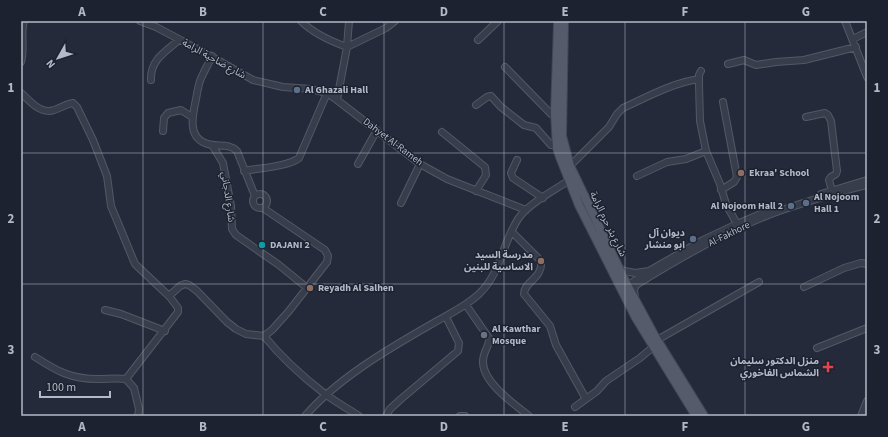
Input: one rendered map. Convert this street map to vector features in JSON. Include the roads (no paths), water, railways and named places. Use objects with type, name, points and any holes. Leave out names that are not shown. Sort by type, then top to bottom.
[{"type":"main road","name":"شارع بئر حرم الرامة","points":[[558,21],[555,114],[557,142],[568,181],[636,301],[655,343],[704,416]]},
{"type":"main road","name":"شارع بئر حرم الرامة","points":[[564,21],[562,136],[570,166],[582,195],[655,343],[696,416]]},
{"type":"street","points":[[21,62],[24,50],[22,34],[24,21]]},
{"type":"street","name":"شارع ضاحية الرامة","points":[[140,21],[156,27],[212,56],[252,80],[282,87],[311,89],[327,94],[337,100]]},
{"type":"street","points":[[301,21],[309,29],[326,39],[347,47],[386,28],[395,21]]},
{"type":"street","points":[[337,100],[347,47],[349,21]]},
{"type":"street","points":[[478,40],[498,21]]},
{"type":"street","points":[[845,21],[867,77]]},
{"type":"street","points":[[853,39],[867,32]]},
{"type":"street","points":[[151,80],[151,72],[155,62],[179,40]]},
{"type":"street","points":[[728,64],[744,60],[756,65],[804,60],[856,47]]},
{"type":"street","points":[[169,296],[180,286],[189,284],[236,329],[246,334],[264,336],[272,330],[289,311],[306,287],[327,262],[328,257],[327,252],[307,237],[263,208],[254,206],[253,200],[255,196],[244,171],[240,156],[235,149],[227,145],[212,145],[205,143],[197,137],[193,130],[192,117],[200,82],[212,56]]},
{"type":"street","points":[[505,67],[551,114],[555,114]]},
{"type":"street","points":[[702,71],[699,79],[700,121],[706,151],[726,204],[737,224]]},
{"type":"street","points":[[570,166],[609,127],[623,108],[671,86],[688,80],[699,79]]},
{"type":"street","points":[[21,93],[45,111],[54,110],[73,103],[77,107],[93,140],[106,176],[111,206],[135,264],[169,296],[178,308],[178,312],[126,380]]},
{"type":"street","points":[[244,171],[284,164],[299,158],[327,94]]},
{"type":"street","points":[[476,105],[488,96],[491,96],[501,107],[524,124],[536,128],[551,145],[557,142]]},
{"type":"street","name":"Dahyet Al-Rameh","points":[[337,100],[420,164],[447,179],[526,210]]},
{"type":"street","points":[[721,190],[734,182],[737,177],[723,102]]},
{"type":"street","points":[[163,131],[164,118],[168,113],[181,110],[192,117]]},
{"type":"street","points":[[806,117],[825,113],[828,114],[831,121],[837,171],[836,174],[831,176],[829,180],[832,190]]},
{"type":"street","points":[[358,164],[377,130]]},
{"type":"street","points":[[442,132],[484,165],[487,170],[486,176],[476,191]]},
{"type":"street","name":"شارع الدجاني","points":[[212,145],[223,163],[231,206],[233,231],[236,235],[279,265],[306,287]]},
{"type":"street","points":[[637,176],[667,162],[686,159],[706,151]]},
{"type":"street","points":[[517,160],[512,171],[513,178],[543,198]]},
{"type":"street","points":[[401,203],[420,164]]},
{"type":"street","name":"Al-Fakhore","points":[[619,268],[635,273],[649,271],[703,240],[737,224],[781,206],[867,180]]},
{"type":"street","points":[[305,416],[326,395],[364,366],[466,305],[488,285],[499,266],[518,218],[526,210],[568,181]]},
{"type":"street","name":"Al-Fakhore","points":[[628,287],[738,228],[782,210],[867,185]]},
{"type":"street","points":[[255,196],[262,195],[265,197],[267,202],[263,208]]},
{"type":"street","points":[[512,232],[540,260],[540,272],[524,293],[550,326],[556,345],[586,399]]},
{"type":"street","points":[[804,287],[844,268],[861,263],[867,264]]},
{"type":"street","points":[[628,287],[649,271]]},
{"type":"street","points":[[575,407],[599,389],[606,381],[640,358],[655,343],[759,282]]},
{"type":"street","points":[[466,305],[489,338],[489,342],[484,352],[483,361],[486,376],[511,402],[529,416]]},
{"type":"street","points":[[105,310],[121,314],[164,331]]},
{"type":"street","points":[[386,416],[390,409],[401,399],[458,351],[459,343],[446,316]]},
{"type":"street","points":[[817,348],[867,328]]},
{"type":"street","points":[[264,336],[272,346],[326,395],[359,416]]},
{"type":"street","points":[[35,357],[62,373],[79,378],[113,378],[126,380],[134,388],[139,409],[138,416]]},
{"type":"street","points":[[862,414],[867,402]]},
{"type":"street","points":[[460,416],[465,416]]},
{"type":"place","name":"Al Ghazali Hall","points":[[297,90]]},
{"type":"place","name":"Ekraa' School","points":[[741,173]]},
{"type":"place","name":"Al Nojoom Hall 1","points":[[806,203]]},
{"type":"place","name":"Al Nojoom Hall 2","points":[[791,206]]},
{"type":"place","name":"ديوان آل ابو منشار","points":[[693,239]]},
{"type":"place","name":"DAJANI 2","points":[[262,245]]},
{"type":"place","name":"مدرسة السيد الاساسية للبنين","points":[[541,261]]},
{"type":"place","name":"Reyadh Al Salhen","points":[[310,288]]},
{"type":"place","name":"Al Kawthar Mosque","points":[[484,335]]},
{"type":"place","name":"منزل الدكتور سليمان الشماس الفاخوري","points":[[828,367]]}]
